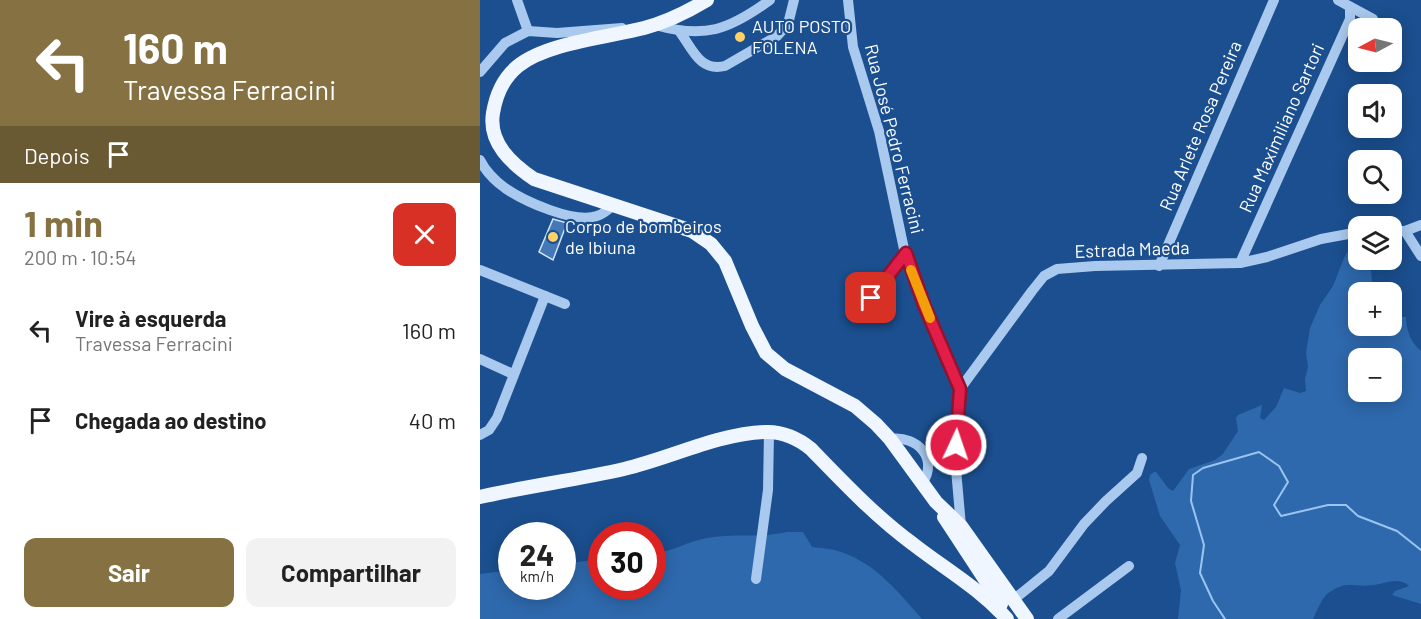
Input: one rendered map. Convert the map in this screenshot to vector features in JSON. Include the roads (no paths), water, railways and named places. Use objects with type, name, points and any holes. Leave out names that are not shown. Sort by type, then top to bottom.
[{"type":"main road","points":[[707,0],[679,16],[651,26],[571,44],[531,57],[518,65],[500,86],[492,119],[496,138],[505,155],[517,167],[534,178],[692,231],[711,244],[725,261],[766,353],[785,369],[855,406],[890,439],[936,502],[961,526],[1027,619]]},
{"type":"main road","points":[[480,497],[624,469],[726,438],[769,432],[779,433],[804,442],[878,517],[987,598],[1009,619]]},
{"type":"main road","points":[[936,502],[1009,619]]},
{"type":"main road","points":[[949,570],[990,587],[1022,619]]},
{"type":"street","points":[[480,72],[506,43],[528,31],[557,33],[651,26],[680,32],[709,31],[726,27],[749,15],[770,0]]},
{"type":"street","points":[[680,32],[701,62],[709,67],[725,66],[784,30],[794,0]]},
{"type":"street","name":"Rua José Pedro Ferracini","points":[[848,0],[853,47],[879,131],[906,253],[924,305],[960,389],[955,458],[961,526]]},
{"type":"street","name":"Rua Arlete Rosa Pereira","points":[[1159,266],[1274,0]]},
{"type":"street","points":[[1338,0],[1371,18]]},
{"type":"street","points":[[515,1],[528,31]]},
{"type":"street","name":"Rua Maximiliano Sartori","points":[[1240,263],[1350,20],[1352,13],[1350,7]]},
{"type":"street","points":[[480,160],[483,172],[505,188],[564,214],[581,218],[596,217],[612,206]]},
{"type":"street","points":[[1421,225],[1405,231],[1421,256]]},
{"type":"street","name":"Estrada Maeda","points":[[960,389],[1044,276],[1057,269],[1123,265],[1240,263],[1267,257],[1320,239],[1348,234]]},
{"type":"street","points":[[871,298],[906,253]]},
{"type":"street","points":[[480,270],[565,304]]},
{"type":"street","points":[[480,435],[489,430],[497,418],[545,296]]},
{"type":"street","points":[[480,359],[513,374]]},
{"type":"street","points":[[756,579],[768,490],[769,432]]},
{"type":"street","points":[[890,439],[901,437],[913,441],[923,452],[930,465],[929,474],[922,484]]},
{"type":"street","points":[[1013,600],[1049,571],[1084,524],[1137,473],[1142,458]]},
{"type":"street","points":[[1058,619],[1129,566]]},
{"type":"waterway","points":[[1225,619],[1213,601],[1200,573],[1204,545],[1191,501],[1193,475],[1203,468],[1259,452],[1279,466],[1288,482],[1274,505],[1281,516],[1328,505],[1346,505],[1358,516],[1397,531],[1421,550]]},
{"type":"place","name":"AUTO POSTO FOLENA","points":[[740,37]]},
{"type":"place","name":"Corpo de bombeiros de Ibiuna","points":[[553,237]]}]
